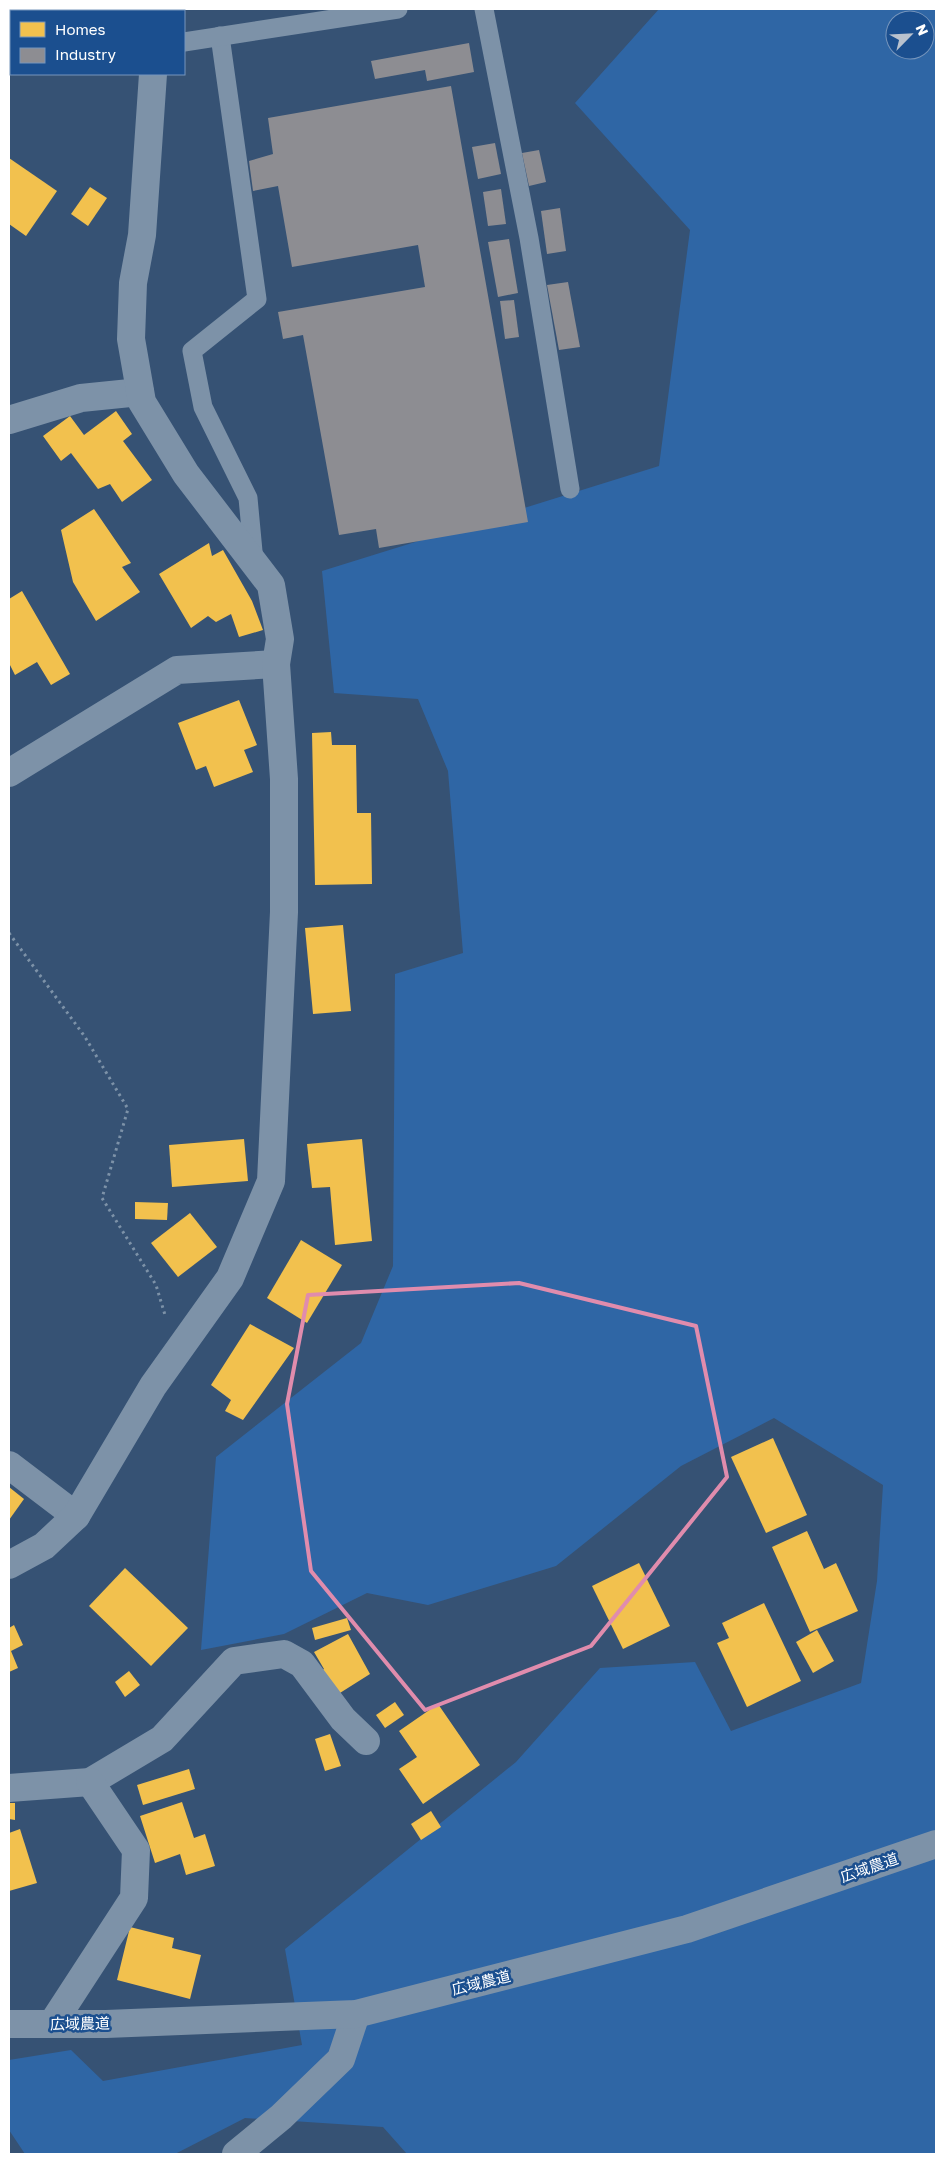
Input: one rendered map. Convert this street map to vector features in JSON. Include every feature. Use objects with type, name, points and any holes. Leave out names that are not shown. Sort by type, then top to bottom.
[{"type":"street","points":[[9,1565],[44,1546],[76,1516],[153,1386],[230,1278],[271,1181],[284,912],[284,779],[276,664],[280,639],[272,585],[186,474],[142,402],[131,339],[133,282],[142,235],[153,75]]},
{"type":"street","points":[[9,420],[81,398],[140,392]]},
{"type":"street","points":[[9,773],[177,670],[276,664]]},
{"type":"street","points":[[9,1465],[76,1516]]},
{"type":"street","points":[[9,1788],[90,1782],[162,1739],[234,1661],[259,1657],[284,1654],[302,1664],[343,1719],[366,1741]]},
{"type":"street","points":[[52,2024],[134,1898],[136,1850],[90,1782]]},
{"type":"street","name":"広域農道","points":[[9,2024],[356,2014],[687,1930],[936,1844]]},
{"type":"street","points":[[236,2154],[282,2117],[341,2059],[356,2014]]},
{"type":"lane","points":[[185,42],[398,9]]},
{"type":"lane","points":[[484,9],[529,238],[570,489]]},
{"type":"lane","points":[[220,36],[257,300],[192,351],[203,407],[248,498],[254,562]]},
{"type":"path","points":[[9,933],[85,1037],[128,1109],[102,1198],[156,1285],[177,1352]]},
{"type":"highlighted area","points":[[519,1283],[696,1326],[727,1477],[591,1646],[425,1710],[311,1571],[287,1404],[308,1295]]},
{"type":"shaded area","points":[[659,9],[936,9],[936,2154],[407,2154],[383,2127],[245,2118],[175,2154],[25,2154],[9,2130],[9,2060],[71,2050],[103,2081],[302,2045],[285,1949],[516,1762],[600,1668],[695,1662],[731,1731],[861,1683],[877,1581],[883,1485],[774,1418],[681,1466],[556,1566],[428,1605],[367,1593],[284,1634],[201,1650],[216,1457],[361,1343],[393,1266],[395,974],[463,953],[448,771],[418,699],[334,693],[322,571],[659,466],[690,230],[575,103]]},
{"type":"building: Homes","points":[[9,158],[57,191],[26,236],[9,224]]},
{"type":"building: Homes","points":[[90,187],[107,198],[88,226],[71,214]]},
{"type":"building: Homes","points":[[116,411],[132,434],[123,441],[152,480],[122,502],[110,484],[98,489],[71,453],[61,461],[43,436],[70,416],[84,435]]},
{"type":"building: Homes","points":[[94,509],[131,563],[122,567],[140,592],[96,621],[73,582],[61,530]]},
{"type":"building: Homes","points":[[209,543],[212,556],[223,550],[252,601],[263,630],[239,637],[231,614],[216,622],[208,616],[191,628],[159,574]]},
{"type":"building: Homes","points":[[22,591],[70,674],[51,685],[37,662],[15,675],[9,663],[9,599]]},
{"type":"building: Homes","points":[[239,700],[257,745],[244,750],[253,772],[214,787],[206,766],[196,770],[178,723]]},
{"type":"building: Homes","points":[[331,732],[332,745],[356,745],[357,813],[371,813],[372,884],[315,885],[312,733]]},
{"type":"building: Homes","points":[[343,925],[351,1011],[313,1014],[305,928]]},
{"type":"building: Homes","points":[[244,1139],[248,1181],[172,1187],[169,1145]]},
{"type":"building: Homes","points":[[362,1139],[372,1241],[335,1245],[330,1187],[312,1188],[307,1144]]},
{"type":"building: Homes","points":[[135,1202],[168,1203],[167,1220],[135,1219]]},
{"type":"building: Homes","points":[[190,1213],[217,1247],[178,1277],[151,1243]]},
{"type":"building: Homes","points":[[301,1240],[342,1265],[307,1323],[267,1298]]},
{"type":"building: Homes","points":[[250,1324],[294,1348],[243,1420],[225,1411],[231,1400],[211,1385]]},
{"type":"building: Homes","points":[[773,1438],[807,1515],[766,1533],[731,1457]]},
{"type":"building: Homes","points":[[9,1487],[24,1499],[9,1520]]},
{"type":"building: Homes","points":[[807,1531],[824,1569],[836,1563],[858,1611],[810,1632],[772,1547]]},
{"type":"building: Homes","points":[[639,1563],[670,1626],[623,1649],[592,1586]]},
{"type":"building: Homes","points":[[125,1568],[188,1628],[151,1666],[89,1606]]},
{"type":"building: Homes","points":[[764,1603],[801,1681],[747,1707],[717,1643],[729,1638],[722,1623]]},
{"type":"building: Homes","points":[[347,1618],[351,1630],[315,1640],[312,1628]]},
{"type":"building: Homes","points":[[14,1625],[23,1645],[11,1651],[18,1668],[9,1672],[9,1628]]},
{"type":"building: Homes","points":[[817,1630],[834,1661],[813,1673],[796,1642]]},
{"type":"building: Homes","points":[[348,1634],[370,1674],[332,1698],[316,1674],[324,1669],[314,1652]]},
{"type":"building: Homes","points":[[129,1671],[140,1685],[125,1697],[115,1682]]},
{"type":"building: Homes","points":[[395,1702],[404,1715],[385,1728],[376,1715]]},
{"type":"building: Homes","points":[[438,1704],[480,1765],[423,1804],[399,1769],[417,1757],[399,1731]]},
{"type":"building: Homes","points":[[330,1734],[341,1766],[325,1771],[315,1739]]},
{"type":"building: Homes","points":[[189,1769],[195,1789],[143,1805],[137,1785]]},
{"type":"building: Homes","points":[[182,1802],[194,1838],[205,1834],[215,1866],[186,1875],[180,1854],[155,1863],[140,1816]]},
{"type":"building: Homes","points":[[9,1803],[15,1803],[15,1820],[9,1819]]},
{"type":"building: Homes","points":[[431,1811],[441,1827],[421,1840],[411,1824]]},
{"type":"building: Homes","points":[[20,1829],[37,1883],[9,1891],[9,1833]]},
{"type":"building: Homes","points":[[130,1927],[174,1938],[172,1948],[201,1955],[190,1999],[117,1980]]},
{"type":"building: Industry","points":[[469,43],[474,72],[427,81],[425,70],[375,79],[371,61]]},
{"type":"building: Industry","points":[[451,86],[528,522],[379,548],[376,529],[339,535],[303,335],[283,339],[278,312],[425,287],[418,245],[292,267],[278,186],[253,191],[249,161],[273,154],[268,118]]},
{"type":"building: Industry","points":[[495,143],[501,174],[478,179],[472,147]]},
{"type":"building: Industry","points":[[539,150],[546,182],[529,186],[522,153]]},
{"type":"building: Industry","points":[[501,189],[506,224],[488,226],[483,192]]},
{"type":"building: Industry","points":[[560,208],[566,251],[547,254],[541,211]]},
{"type":"building: Industry","points":[[509,239],[518,293],[498,297],[488,242]]},
{"type":"building: Industry","points":[[568,282],[580,347],[559,350],[547,285]]},
{"type":"building: Industry","points":[[514,300],[519,337],[505,339],[500,301]]}]
